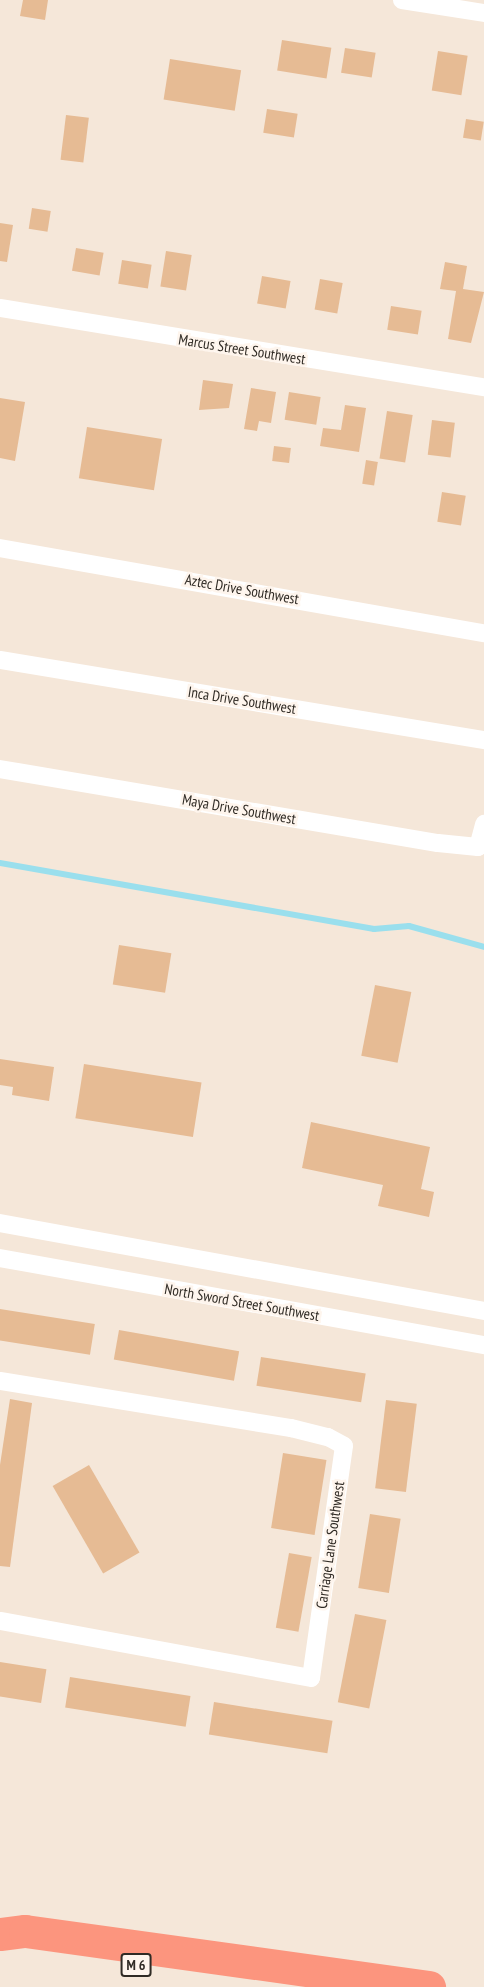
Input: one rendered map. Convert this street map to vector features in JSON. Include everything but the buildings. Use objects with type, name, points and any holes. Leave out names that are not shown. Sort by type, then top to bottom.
[{"type":"highway","points":[[0,1934],[25,1931],[429,1987]]},
{"type":"highway","name":"M 6","points":[[0,1942],[272,1987]]},
{"type":"street","points":[[402,0],[484,13]]},
{"type":"street","name":"Marcus Street Southwest","points":[[0,308],[484,387]]},
{"type":"street","name":"Aztec Drive Southwest","points":[[0,548],[484,633]]},
{"type":"street","name":"Inca Drive Southwest","points":[[0,660],[484,740]]},
{"type":"street","name":"Maya Drive Southwest","points":[[0,769],[478,847],[484,824]]},
{"type":"street","points":[[0,1223],[484,1311]]},
{"type":"street","name":"North Sword Street Southwest","points":[[0,1258],[484,1346]]},
{"type":"street","name":"Carriage Lane Southwest","points":[[0,1381],[291,1428],[328,1437],[344,1446],[311,1677],[0,1621]]},
{"type":"waterway","points":[[0,863],[374,929],[409,926],[484,947]]}]
